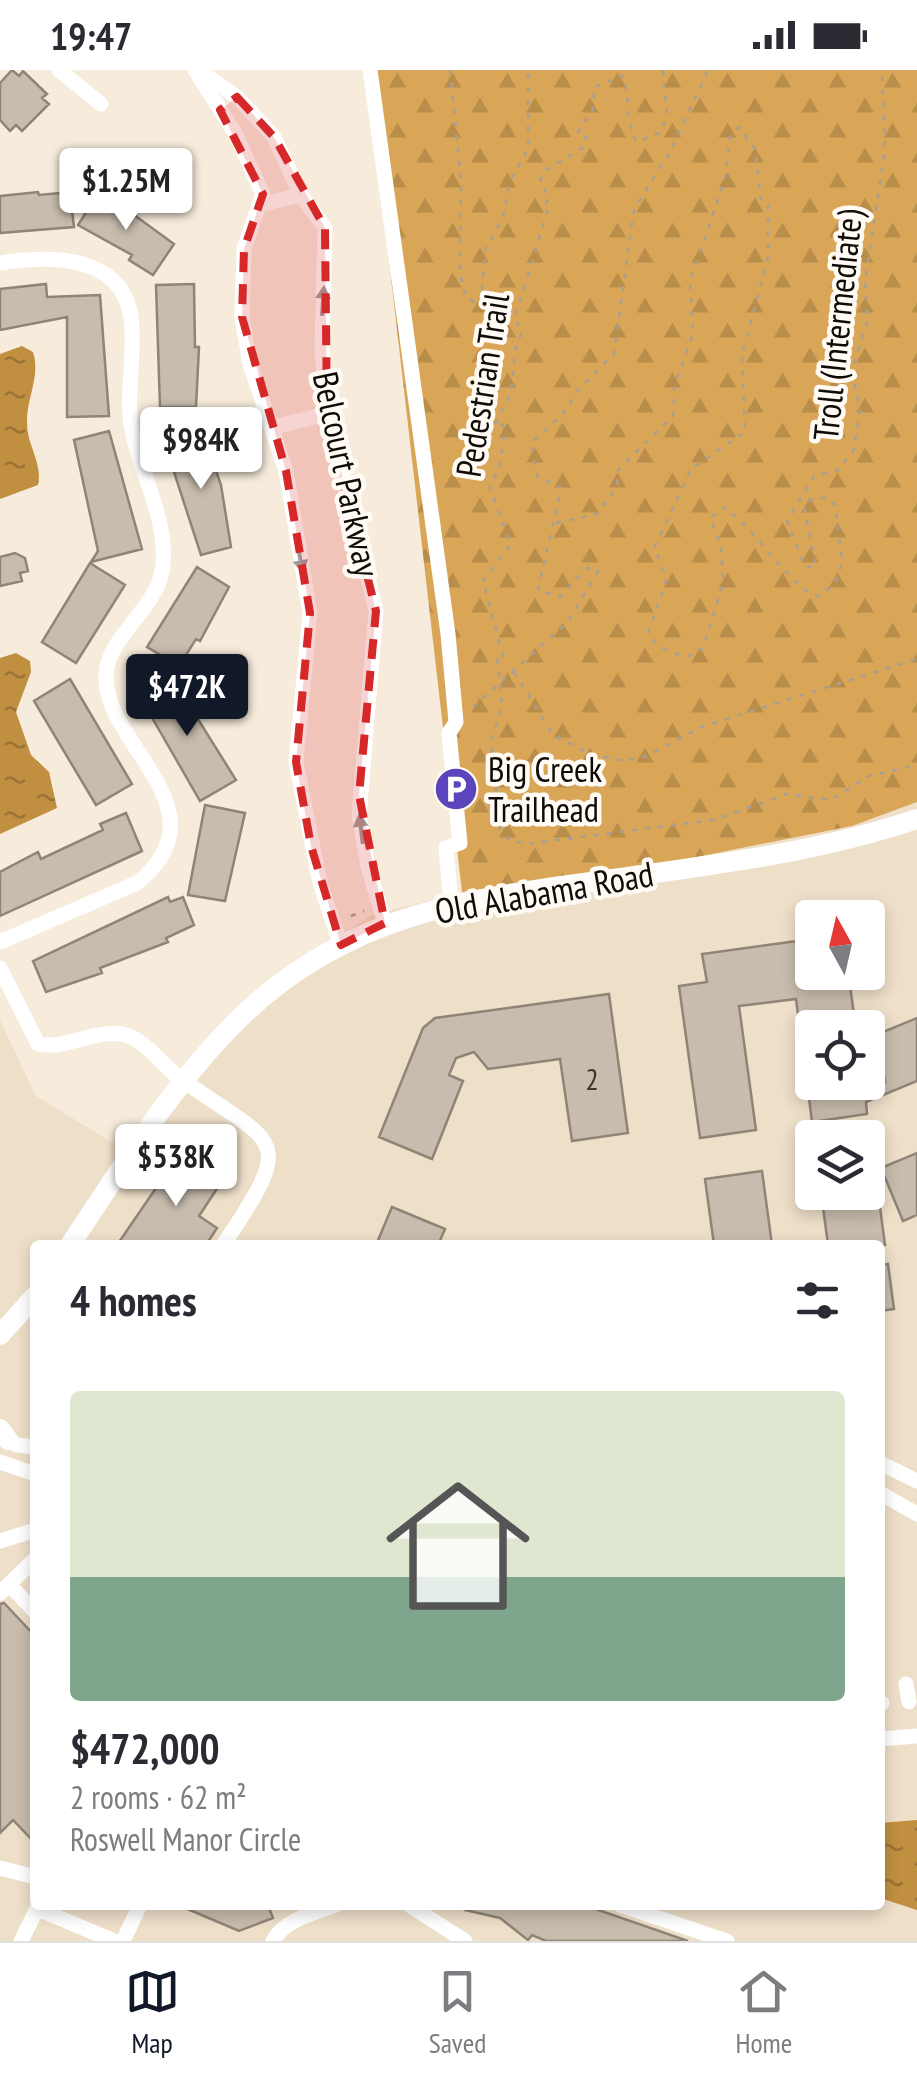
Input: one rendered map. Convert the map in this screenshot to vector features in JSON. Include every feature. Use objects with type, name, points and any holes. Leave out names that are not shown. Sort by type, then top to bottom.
[{"type":"main road","name":"Old Alabama Road","points":[[73,1240],[182,1080],[258,1001],[292,974],[340,945],[386,923],[452,902],[806,850],[917,819]]},
{"type":"main road","points":[[0,1336],[30,1302]]},
{"type":"street","points":[[59,70],[101,104]]},
{"type":"street","name":"Belcourt Parkway","points":[[197,70],[236,97],[274,137],[302,195],[316,210],[326,242],[322,349],[328,414],[376,611],[359,816],[368,868],[386,923]]},
{"type":"street","name":"Belcourt Parkway","points":[[197,70],[259,180],[262,204],[244,249],[241,299],[250,364],[274,427],[310,613],[296,762],[320,884],[340,945]]},
{"type":"street","points":[[370,70],[451,669],[456,722],[448,734],[460,843],[446,848],[452,902]]},
{"type":"street","points":[[220,110],[236,97]]},
{"type":"street","points":[[262,204],[302,195]]},
{"type":"street","points":[[0,263],[56,258],[107,272],[123,288],[132,325],[132,432],[161,534],[162,561],[155,591],[108,661],[106,676],[116,710],[150,766],[164,799],[170,835],[154,869],[136,883],[0,942]]},
{"type":"street","points":[[274,427],[328,414]]},
{"type":"street","points":[[0,968],[38,1044],[124,1034],[140,1041],[182,1080],[260,1132],[269,1144],[265,1174],[226,1240]]},
{"type":"street","points":[[2,1435],[30,1444]]},
{"type":"street","points":[[0,1462],[30,1472]]},
{"type":"street","points":[[885,1465],[917,1481]]},
{"type":"street","points":[[885,1496],[917,1514]]},
{"type":"street","points":[[0,1542],[30,1532]]},
{"type":"street","points":[[30,1564],[5,1588],[30,1608]]},
{"type":"street","points":[[906,1684],[909,1702]]},
{"type":"street","points":[[885,1738],[917,1736]]},
{"type":"street","points":[[0,1868],[30,1876]]},
{"type":"street","points":[[20,1941],[36,1910]]},
{"type":"street","points":[[45,1910],[114,1941]]},
{"type":"street","points":[[123,1941],[138,1910]]},
{"type":"street","points":[[273,1941],[278,1932],[297,1920],[323,1910]]},
{"type":"street","points":[[416,1910],[465,1941]]},
{"type":"street","points":[[635,1910],[727,1941]]},
{"type":"path","points":[[450,70],[461,181],[460,272],[466,299],[481,304],[485,250],[502,217],[510,181],[528,148],[528,72],[532,70]]},
{"type":"path","name":"Pedestrian Trail","points":[[662,70],[667,116],[662,132],[637,142],[623,98],[623,76],[603,80],[594,88],[594,110],[577,133],[586,138],[584,147],[546,170],[540,180],[542,192],[549,199],[544,205],[548,208],[514,317],[522,333],[516,344],[511,393],[495,424],[500,422],[506,428],[490,488],[512,546],[483,581],[503,656],[497,656],[502,707],[491,741],[500,830],[509,840],[526,844],[714,820],[787,794],[831,800],[870,776],[917,765]]},
{"type":"path","points":[[473,707],[567,623],[598,571],[586,568],[558,598],[538,590],[561,488],[537,476],[531,443],[562,415],[577,392],[614,353],[634,209],[670,152],[708,70]]},
{"type":"path","name":"Troll (Intermediate)","points":[[556,523],[597,514],[616,487],[618,470],[673,416],[676,384],[693,334],[690,282],[725,179],[730,137],[739,127],[755,149],[761,199],[768,202],[770,244],[742,355],[745,432],[691,469],[655,546],[666,582],[648,633],[654,644],[675,654],[687,657],[703,648],[723,584],[721,546],[710,518],[725,507],[756,542],[768,546],[810,594],[820,596],[830,588],[844,560],[845,548],[835,526],[837,508],[828,498],[814,498],[804,506],[816,567],[805,567],[786,521],[814,476],[838,470],[854,450],[860,410],[852,370],[868,320],[865,282],[885,149],[882,70]]},
{"type":"path","points":[[513,670],[553,735],[590,754],[626,761],[647,756],[701,728],[917,659]]},
{"type":"path","points":[[351,916],[367,909]]},
{"type":"highlighted area","points":[[237,97],[274,137],[325,228],[327,414],[376,611],[359,795],[385,923],[341,945],[311,846],[296,762],[310,613],[286,471],[242,317],[244,249],[263,194],[220,110]]},
{"type":"shaded area","points":[[917,802],[917,1941],[0,1941],[0,1020],[36,1096],[136,1157],[279,978],[371,915],[468,891],[677,861],[852,826]]},
{"type":"green space","points":[[367,70],[917,70],[917,802],[852,826],[677,861],[462,892]]},
{"type":"water","points":[[22,346],[33,352],[35,361],[27,423],[38,485],[0,499],[0,354]]},
{"type":"water","points":[[16,653],[30,661],[31,672],[16,712],[31,755],[49,772],[57,808],[0,834],[0,658]]},
{"type":"water","points":[[917,1820],[917,1910],[885,1900],[885,1823]]},
{"type":"building","points":[[12,70],[19,76],[23,71],[47,94],[42,98],[49,104],[22,131],[16,125],[10,131],[0,120],[0,83]]},
{"type":"building","points":[[100,190],[174,244],[153,275],[129,260],[132,255],[78,225]]},
{"type":"building","points":[[70,192],[74,227],[0,233],[0,196]]},
{"type":"building","points":[[46,284],[47,297],[100,295],[109,416],[67,417],[67,317],[0,330],[0,289]]},
{"type":"building","points":[[194,284],[195,347],[199,347],[196,407],[160,407],[156,285]]},
{"type":"building","points":[[201,428],[221,485],[231,547],[201,555],[173,469],[180,467],[171,436]]},
{"type":"building","points":[[109,431],[142,549],[91,562],[98,551],[74,440]]},
{"type":"building","points":[[15,553],[25,558],[28,571],[20,573],[22,581],[0,586],[0,557]]},
{"type":"building","points":[[90,563],[125,585],[76,663],[42,642]]},
{"type":"building","points":[[197,567],[229,587],[200,641],[196,639],[179,666],[147,647]]},
{"type":"building","points":[[171,676],[236,780],[200,801],[139,695]]},
{"type":"building","points":[[70,679],[132,784],[96,805],[34,701]]},
{"type":"building","points":[[205,805],[245,813],[225,901],[188,895]]},
{"type":"building","points":[[126,813],[142,851],[0,916],[0,872],[38,852],[41,859],[103,830],[100,824]]},
{"type":"building","points":[[168,897],[170,902],[183,897],[194,925],[166,938],[168,942],[100,968],[102,973],[46,992],[33,961]]},
{"type":"building","points":[[795,941],[795,990],[851,990],[853,1010],[797,1010],[796,999],[739,1006],[756,1130],[700,1138],[679,986],[707,982],[702,954]]},
{"type":"building","points":[[609,994],[628,1133],[572,1141],[560,1059],[488,1069],[474,1052],[456,1058],[449,1075],[463,1081],[432,1159],[379,1137],[423,1028],[435,1018]]},
{"type":"building","points":[[917,1018],[917,1081],[885,1094],[885,1082],[885,1031]]},
{"type":"building","points":[[809,1100],[871,1100],[866,1102],[867,1114],[812,1120]]},
{"type":"building","points":[[180,1153],[222,1181],[199,1216],[217,1228],[209,1240],[120,1240]]},
{"type":"building","points":[[917,1153],[917,1215],[903,1221],[885,1178],[885,1166]]},
{"type":"building","points":[[762,1171],[771,1240],[713,1240],[705,1179]]},
{"type":"building","points":[[392,1207],[445,1229],[440,1240],[378,1240]]},
{"type":"building","points":[[823,1210],[880,1210],[884,1240],[827,1240]]},
{"type":"building","points":[[888,1264],[894,1309],[885,1310]]},
{"type":"building","points":[[4,1603],[30,1631],[30,1838],[13,1820],[0,1833],[0,1604]]},
{"type":"building","points":[[190,1910],[270,1910],[273,1918],[239,1931]]},
{"type":"building","points":[[465,1910],[598,1910],[688,1941],[546,1941],[532,1935],[528,1940],[500,1918]]},
{"type":"place","name":"Big Creek Trailhead","points":[[456,789]]}]
